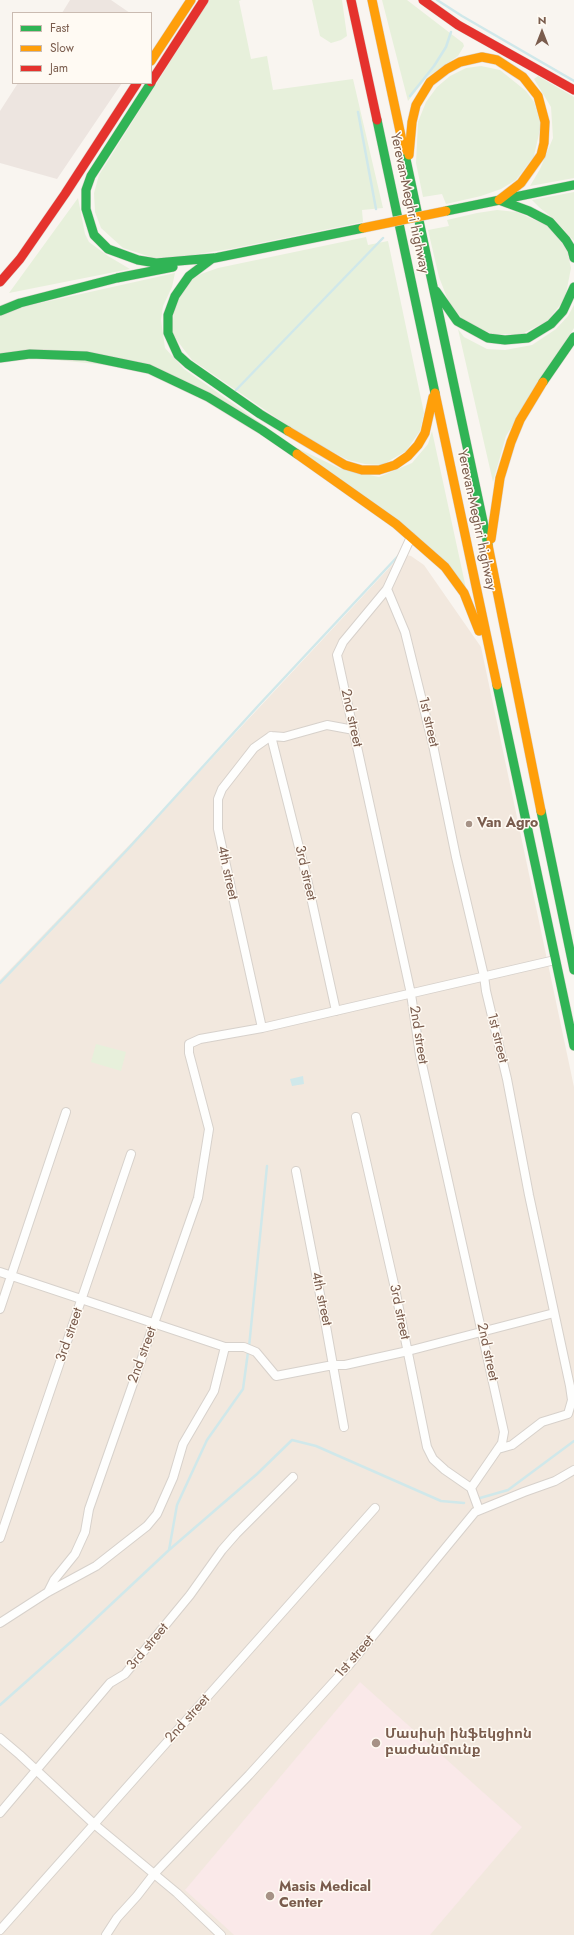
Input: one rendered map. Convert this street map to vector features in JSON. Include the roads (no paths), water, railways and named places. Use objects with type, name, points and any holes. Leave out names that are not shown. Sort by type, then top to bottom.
[{"type":"main road","points":[[152,59],[191,0]]},
{"type":"main road","points":[[152,81],[204,0]]},
{"type":"main road","name":"Yerevan-Meghri highway","points":[[351,0],[574,1046]]},
{"type":"main road","name":"Yerevan-Meghri highway","points":[[372,0],[489,549],[505,635],[574,970]]},
{"type":"main road","points":[[423,0],[458,25],[574,90]]},
{"type":"main road","points":[[408,167],[412,122],[416,106],[430,82],[447,69],[460,62],[482,57],[497,60],[523,77],[538,96],[545,122],[544,143],[534,166],[521,183],[499,200]]},
{"type":"main road","points":[[0,282],[20,259],[65,194],[136,84]]},
{"type":"main road","points":[[150,84],[91,176],[86,190],[86,209],[94,235],[108,249],[138,260],[156,263],[213,258]]},
{"type":"main road","points":[[0,312],[20,303],[117,278],[574,185]]},
{"type":"main road","points":[[499,200],[529,211],[550,222],[566,240],[572,250],[574,258]]},
{"type":"main road","points":[[213,258],[189,276],[175,296],[168,315],[168,333],[172,345],[178,355],[188,364],[297,436],[345,465],[351,467],[362,470],[378,470],[395,465],[408,456],[418,445],[424,433],[434,394]]},
{"type":"main road","points":[[432,285],[457,321],[467,328],[488,338],[505,340],[528,338],[551,324],[563,311],[570,299],[574,286]]},
{"type":"main road","points":[[489,549],[500,478],[511,442],[520,420],[537,390],[574,337]]},
{"type":"main road","points":[[0,358],[30,354],[86,356],[149,369],[181,383],[262,430],[396,524],[445,567],[464,593],[480,632],[489,647]]},
{"type":"street","name":"2nd street","points":[[411,537],[386,589],[343,642],[337,655],[411,994],[420,1055],[504,1432],[502,1443],[498,1450],[471,1488]]},
{"type":"street","name":"1st street","points":[[386,589],[405,632],[414,666],[507,1079],[572,1400],[568,1414],[542,1422],[512,1444],[498,1450]]},
{"type":"street","points":[[271,736],[284,737],[327,725],[354,730]]},
{"type":"street","name":"3rd street","points":[[271,736],[307,879],[336,1011]]},
{"type":"street","name":"4th street","points":[[262,1028],[218,829],[218,799],[222,789],[254,748],[271,736]]},
{"type":"street","points":[[262,1028],[555,960]]},
{"type":"street","name":"2nd street","points":[[0,1623],[48,1592],[54,1580],[74,1554],[85,1532],[89,1509],[198,1198],[209,1129],[188,1053],[189,1044],[200,1039],[262,1028]]},
{"type":"street","points":[[0,1309],[66,1112]]},
{"type":"street","name":"3rd street","points":[[356,1117],[408,1351],[427,1447],[433,1459],[445,1470],[471,1488]]},
{"type":"street","name":"3rd street","points":[[0,1538],[131,1154]]},
{"type":"street","name":"4th street","points":[[296,1171],[344,1427]]},
{"type":"street","points":[[0,1272],[154,1325],[225,1347],[244,1347],[256,1352],[276,1376],[333,1365],[345,1365],[408,1351],[483,1333],[554,1313]]},
{"type":"street","points":[[48,1592],[96,1566],[147,1526],[157,1514],[173,1478],[183,1444],[214,1391],[225,1347]]},
{"type":"street","name":"1st street","points":[[106,1935],[117,1918],[154,1874],[249,1775],[349,1665],[478,1510],[556,1481],[574,1470]]},
{"type":"street","name":"3rd street","points":[[0,1813],[110,1683],[125,1674],[190,1595],[222,1550],[293,1477]]},
{"type":"street","points":[[471,1488],[478,1510]]},
{"type":"street","name":"2nd street","points":[[0,1930],[375,1508]]},
{"type":"street","points":[[0,1738],[37,1770],[94,1824],[177,1893],[221,1935]]},
{"type":"water","points":[[303,1076],[304,1084],[292,1086],[290,1079]]},
{"type":"waterway","points":[[437,0],[574,81]]},
{"type":"waterway","points":[[410,96],[434,66],[446,47],[451,32]]},
{"type":"waterway","points":[[358,112],[376,209]]},
{"type":"waterway","points":[[236,390],[383,238]]},
{"type":"waterway","points":[[0,983],[127,850],[258,706],[399,555]]},
{"type":"waterway","points":[[249,1347],[267,1166]]},
{"type":"waterway","points":[[169,1550],[177,1505],[207,1440],[243,1389],[248,1352]]},
{"type":"waterway","points":[[0,1705],[73,1640],[169,1550],[257,1474],[292,1440],[316,1446],[441,1501],[464,1503]]},
{"type":"waterway","points":[[480,1498],[508,1490],[574,1441]]},
{"type":"place","name":"Van Agro","points":[[469,824]]},
{"type":"place","name":"Մասիսի ինֆեկցիոն բաժանմունք","points":[[376,1743]]},
{"type":"place","name":"Masis Medical Center","points":[[270,1896]]}]
